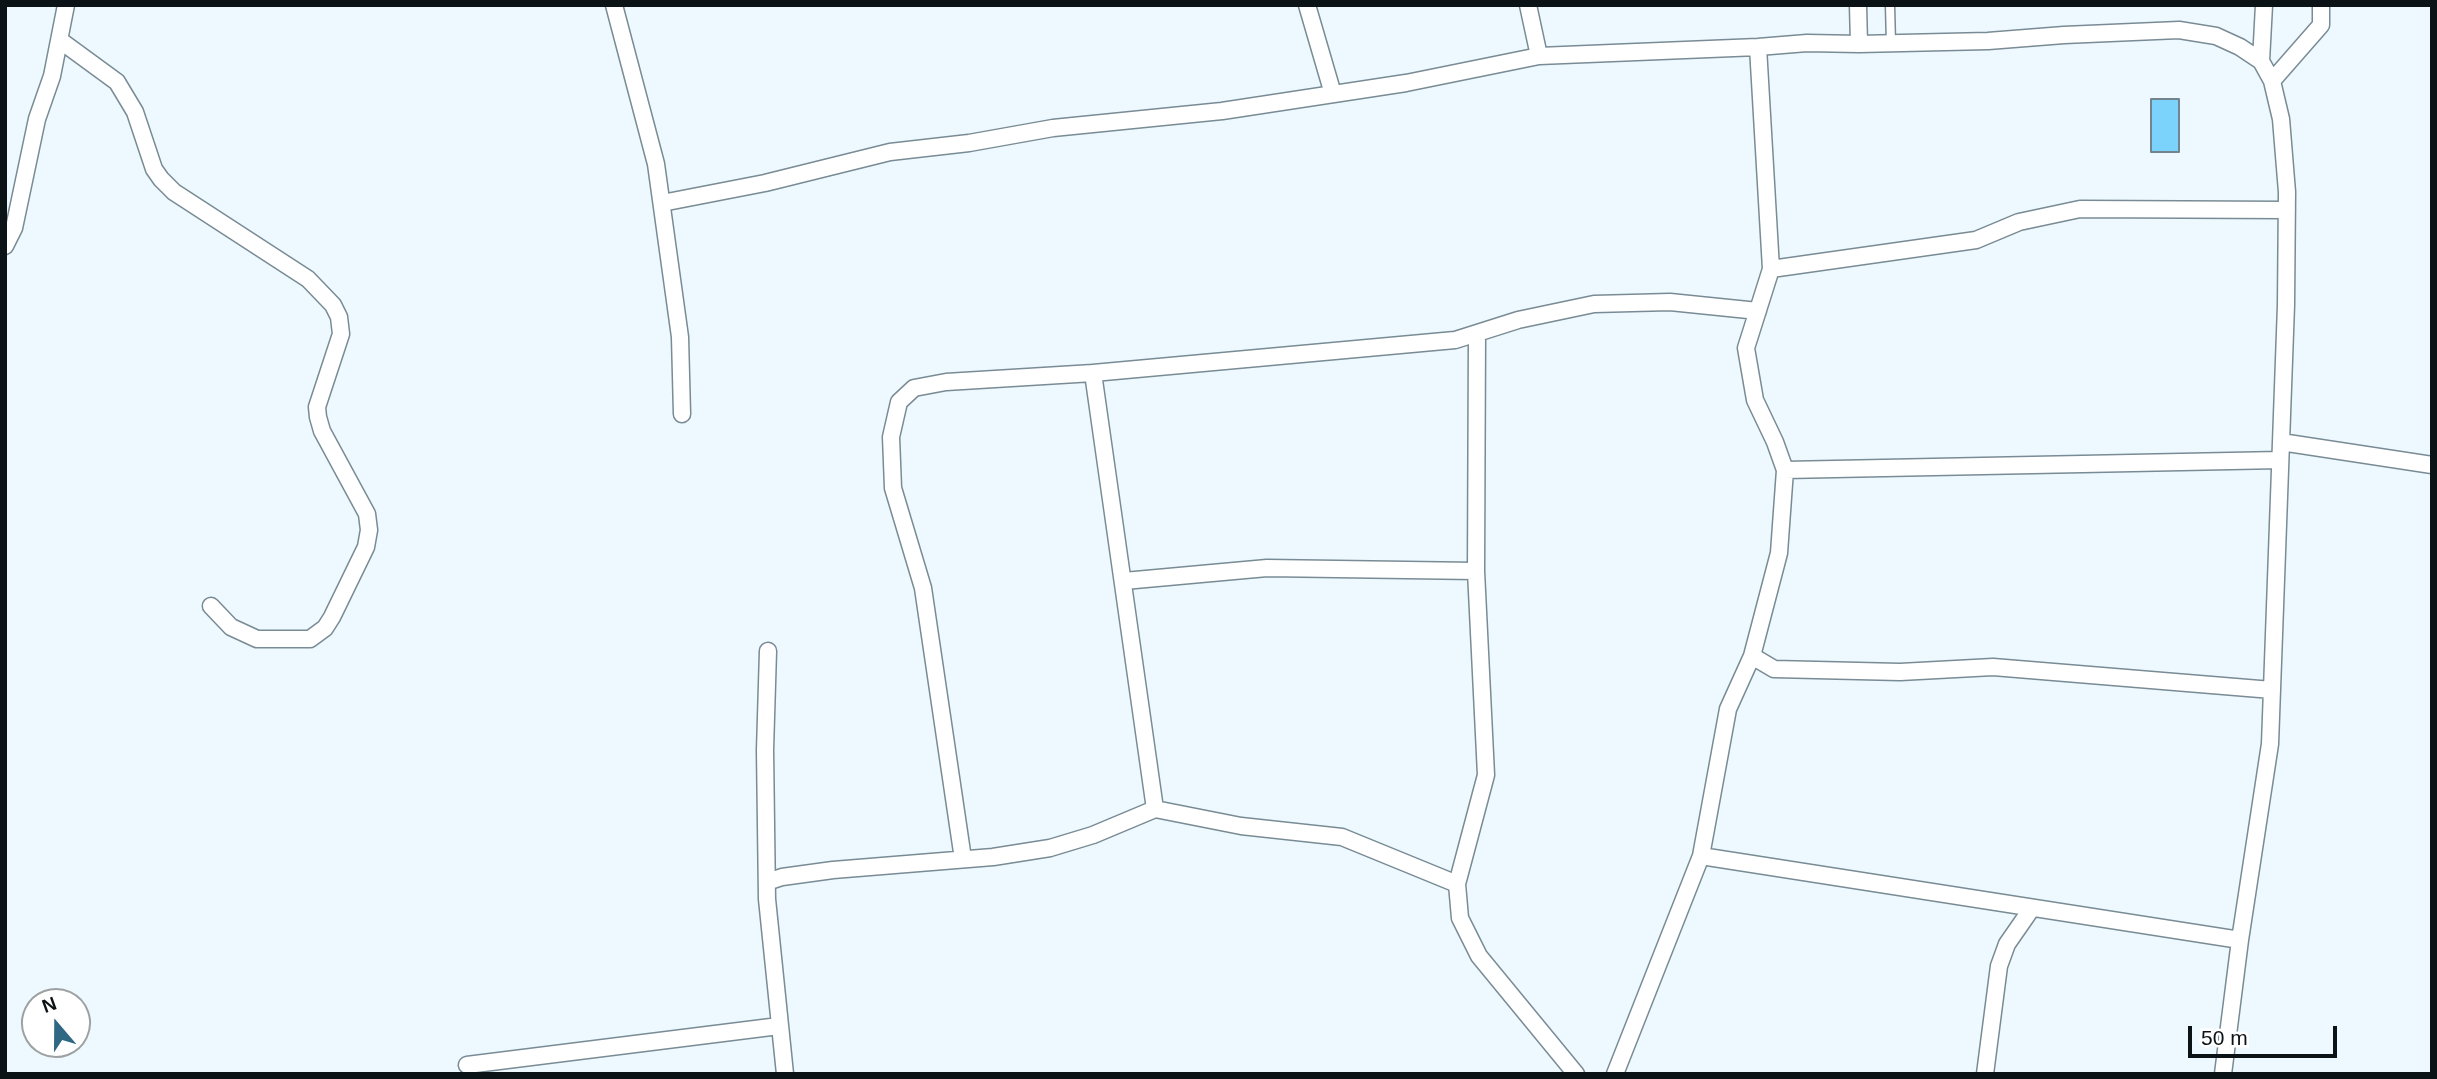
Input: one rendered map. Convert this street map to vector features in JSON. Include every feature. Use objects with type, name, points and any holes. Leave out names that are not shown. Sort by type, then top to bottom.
[{"type":"street","points":[[5,246],[14,228],[37,119],[61,41],[66,5]]},
{"type":"street","points":[[614,5],[630,74],[650,141],[662,203],[680,337],[682,414]]},
{"type":"street","points":[[1307,5],[1333,94]]},
{"type":"street","points":[[1528,5],[1539,56]]},
{"type":"street","points":[[1857,5],[1859,44]]},
{"type":"street","points":[[2261,61],[2264,5]]},
{"type":"street","points":[[2272,81],[2321,26],[2321,5]]},
{"type":"street","points":[[662,203],[765,183],[890,152],[969,144],[1053,128],[1223,111],[1406,83],[1539,56],[1807,43],[1891,44],[2179,30],[2216,36],[2240,47],[2261,61],[2272,81],[2281,119],[2287,210],[2270,744],[2223,1074]]},
{"type":"street","points":[[61,41],[117,82],[135,112],[154,169],[174,192],[308,279],[333,305],[339,317],[341,334],[317,407],[318,417],[322,431],[367,513],[369,530],[366,547],[332,617],[325,628],[310,639],[257,639],[231,627],[211,606]]},
{"type":"street","points":[[1615,1074],[1701,856],[1728,709],[1752,656],[1779,553],[1784,470],[1775,442],[1755,400],[1746,348],[1771,269],[1758,47]]},
{"type":"street","points":[[1771,269],[1976,240],[2019,222],[2080,208],[2287,210]]},
{"type":"street","points":[[963,859],[923,588],[893,488],[891,437],[899,402],[914,388],[946,382],[1093,373],[1455,340],[1518,320],[1594,304],[1670,302],[1758,311]]},
{"type":"street","points":[[1477,334],[1476,571],[1486,775],[1457,884],[1460,918],[1479,956],[1576,1074]]},
{"type":"street","points":[[1093,373],[1155,809]]},
{"type":"street","points":[[2281,442],[2432,465]]},
{"type":"street","points":[[1784,470],[2280,460]]},
{"type":"street","points":[[1124,581],[1267,568],[1476,571]]},
{"type":"street","points":[[768,651],[765,750],[767,882],[769,931],[785,1074]]},
{"type":"street","points":[[1752,656],[1774,669],[1900,672],[1993,667],[2272,690]]},
{"type":"street","points":[[767,882],[782,877],[833,870],[963,859],[1050,848],[1093,835],[1155,809],[1241,826],[1342,837],[1457,884]]},
{"type":"street","points":[[1701,856],[2240,940]]},
{"type":"street","points":[[1985,1074],[1999,966],[2007,944],[2032,908]]},
{"type":"street","points":[[467,1065],[779,1026]]},
{"type":"lane","points":[[1889,5],[1891,44]]},
{"type":"building","points":[[2151,99],[2179,99],[2179,152],[2151,152]]}]
